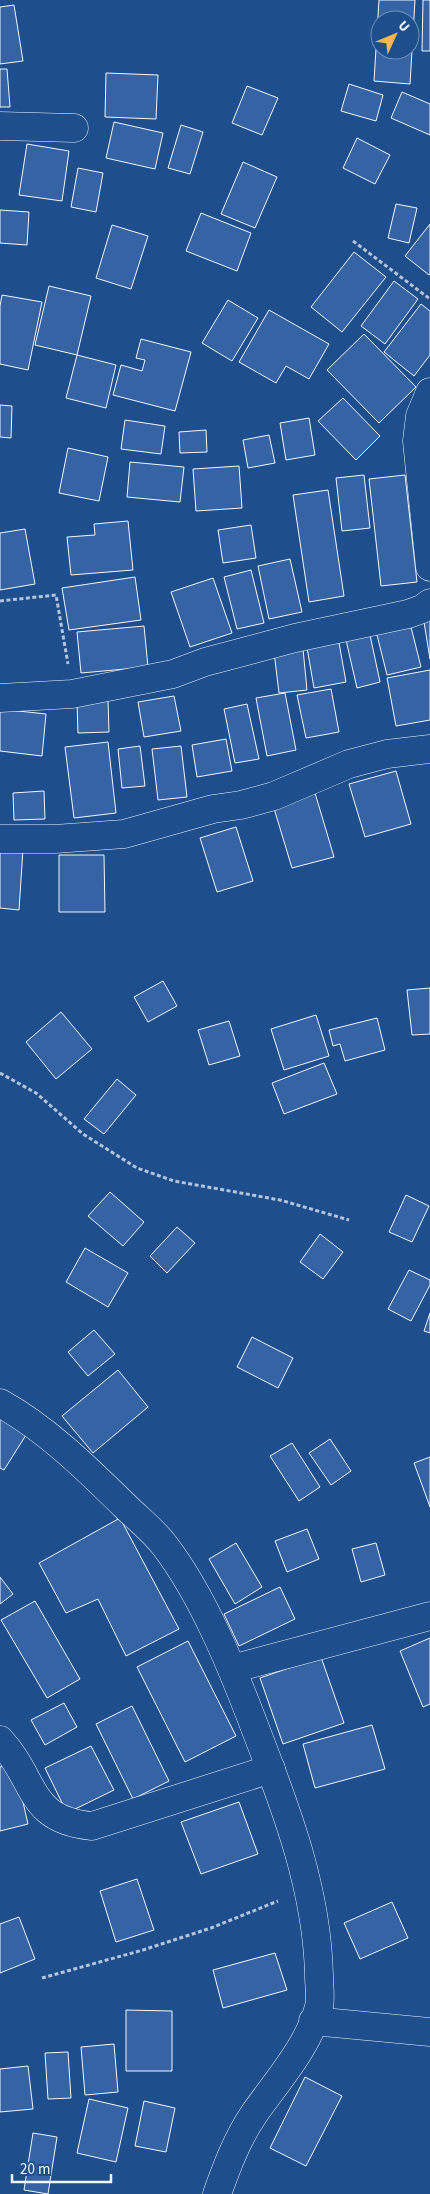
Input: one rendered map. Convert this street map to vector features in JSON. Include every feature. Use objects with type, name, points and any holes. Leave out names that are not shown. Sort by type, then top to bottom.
[{"type":"street","points":[[0,126],[74,128]]},
{"type":"street","points":[[430,392],[420,416],[417,440],[430,567]]},
{"type":"street","points":[[0,698],[72,694],[174,674],[205,662],[295,638],[408,614],[422,609],[430,603]]},
{"type":"street","points":[[0,839],[55,840],[124,834],[212,809],[241,805],[274,796],[349,764],[388,754],[430,749]]},
{"type":"street","points":[[0,1403],[52,1439],[103,1484],[163,1544],[183,1572],[232,1669],[282,1800],[310,1891],[318,1944],[319,2006],[286,2071],[237,2142],[217,2194]]},
{"type":"street","points":[[232,1669],[430,1616]]},
{"type":"street","points":[[3,1748],[51,1814],[59,1820],[76,1825],[92,1826],[270,1769]]},
{"type":"street","points":[[313,2021],[430,2032]]},
{"type":"path","points":[[353,241],[430,299]]},
{"type":"path","points":[[0,601],[56,595],[72,694]]},
{"type":"path","points":[[0,1073],[36,1093],[83,1134],[136,1168],[174,1181],[280,1200],[349,1220]]},
{"type":"path","points":[[42,1978],[160,1945],[212,1928],[263,1906],[310,1891]]},
{"type":"building","points":[[379,0],[415,0],[414,10],[378,10]]},
{"type":"building","points":[[423,0],[430,0],[430,51],[422,51]]},
{"type":"building","points":[[14,5],[23,61],[0,64],[0,7]]},
{"type":"building","points":[[375,60],[411,60],[410,84],[374,81]]},
{"type":"building","points":[[0,69],[7,69],[10,107],[0,107]]},
{"type":"building","points":[[106,73],[158,75],[156,119],[105,117]]},
{"type":"building","points":[[349,84],[383,95],[376,121],[341,111]]},
{"type":"building","points":[[247,86],[278,98],[262,135],[232,123]]},
{"type":"building","points":[[402,92],[430,104],[430,135],[391,118]]},
{"type":"building","points":[[114,122],[163,133],[155,169],[106,158]]},
{"type":"building","points":[[181,125],[203,132],[190,174],[168,168]]},
{"type":"building","points":[[357,138],[390,155],[375,184],[343,168]]},
{"type":"building","points":[[27,144],[69,151],[62,201],[19,195]]},
{"type":"building","points":[[243,162],[277,177],[255,228],[221,214]]},
{"type":"building","points":[[78,168],[103,173],[96,212],[71,207]]},
{"type":"building","points":[[396,204],[417,208],[409,243],[388,238]]},
{"type":"building","points":[[0,210],[29,212],[27,245],[0,243]]},
{"type":"building","points":[[201,213],[251,233],[237,271],[186,251]]},
{"type":"building","points":[[430,224],[430,274],[429,275],[405,256]]},
{"type":"building","points":[[112,225],[148,236],[131,289],[96,278]]},
{"type":"building","points":[[354,252],[386,277],[342,332],[311,307]]},
{"type":"building","points":[[394,281],[418,299],[385,344],[361,326]]},
{"type":"building","points":[[49,286],[91,296],[77,355],[35,345]]},
{"type":"building","points":[[2,295],[42,302],[28,370],[0,364],[0,306]]},
{"type":"building","points":[[228,300],[258,318],[232,361],[202,343]]},
{"type":"building","points":[[421,304],[430,311],[430,355],[414,376],[384,352]]},
{"type":"building","points":[[269,310],[329,344],[309,379],[286,366],[276,383],[239,362]]},
{"type":"building","points":[[364,334],[416,387],[379,423],[327,370]]},
{"type":"building","points":[[141,339],[191,352],[175,411],[113,395],[121,365],[142,371],[145,360],[136,358]]},
{"type":"building","points":[[77,355],[116,365],[106,408],[66,398]]},
{"type":"building","points":[[343,398],[380,436],[356,460],[318,421]]},
{"type":"building","points":[[0,405],[12,406],[11,438],[0,437]]},
{"type":"building","points":[[309,418],[315,455],[286,460],[280,423]]},
{"type":"building","points":[[125,420],[165,426],[161,454],[121,449]]},
{"type":"building","points":[[206,430],[207,452],[180,453],[179,432]]},
{"type":"building","points":[[269,435],[275,463],[248,468],[243,440]]},
{"type":"building","points":[[68,448],[108,457],[99,501],[59,493]]},
{"type":"building","points":[[130,462],[184,467],[180,502],[127,497]]},
{"type":"building","points":[[239,466],[242,508],[196,511],[193,469]]},
{"type":"building","points":[[364,475],[370,528],[342,531],[336,478]]},
{"type":"building","points":[[405,475],[417,582],[381,586],[369,479]]},
{"type":"building","points":[[328,490],[344,596],[309,602],[293,495]]},
{"type":"building","points":[[128,521],[133,570],[71,575],[67,537],[95,535],[94,524]]},
{"type":"building","points":[[251,525],[256,558],[223,563],[218,530]]},
{"type":"building","points":[[25,529],[35,584],[0,590],[0,533]]},
{"type":"building","points":[[290,559],[302,612],[269,619],[258,566]]},
{"type":"building","points":[[251,570],[264,623],[237,629],[224,577]]},
{"type":"building","points":[[135,577],[141,620],[69,630],[62,588]]},
{"type":"building","points":[[213,578],[232,633],[190,647],[171,592]]},
{"type":"building","points":[[430,615],[430,659],[423,616]]},
{"type":"building","points":[[409,619],[421,667],[387,675],[375,627]]},
{"type":"building","points":[[144,626],[148,667],[81,673],[77,632]]},
{"type":"building","points":[[370,635],[380,682],[357,688],[346,640]]},
{"type":"building","points":[[338,637],[346,682],[314,688],[306,642]]},
{"type":"building","points":[[303,649],[307,690],[279,693],[274,652]]},
{"type":"building","points":[[430,670],[430,720],[396,726],[387,678]]},
{"type":"building","points":[[331,689],[339,732],[306,738],[297,695]]},
{"type":"building","points":[[285,693],[296,750],[267,756],[256,698]]},
{"type":"building","points":[[174,696],[181,731],[144,737],[138,702]]},
{"type":"building","points":[[108,701],[109,732],[78,733],[77,702]]},
{"type":"building","points":[[247,704],[259,759],[235,763],[224,709]]},
{"type":"building","points":[[0,709],[46,714],[42,756],[0,751]]},
{"type":"building","points":[[226,739],[232,771],[197,777],[192,745]]},
{"type":"building","points":[[108,742],[116,813],[74,818],[65,747]]},
{"type":"building","points":[[140,746],[145,786],[122,788],[118,749]]},
{"type":"building","points":[[181,746],[187,797],[158,800],[152,749]]},
{"type":"building","points":[[396,771],[411,824],[365,837],[349,784]]},
{"type":"building","points":[[44,791],[45,819],[14,820],[13,793]]},
{"type":"building","points":[[315,793],[334,857],[292,868],[273,805]]},
{"type":"building","points":[[236,827],[253,881],[217,892],[200,838]]},
{"type":"building","points":[[0,848],[23,849],[19,910],[0,908]]},
{"type":"building","points":[[59,855],[104,855],[105,912],[59,912]]},
{"type":"building","points":[[163,981],[177,1006],[148,1022],[134,997]]},
{"type":"building","points":[[430,988],[430,1034],[412,1035],[407,990]]},
{"type":"building","points":[[61,1012],[92,1049],[56,1079],[26,1042]]},
{"type":"building","points":[[316,1015],[329,1056],[284,1070],[271,1029]]},
{"type":"building","points":[[377,1018],[385,1050],[345,1061],[340,1044],[333,1046],[329,1030]]},
{"type":"building","points":[[229,1021],[240,1056],[209,1065],[198,1030]]},
{"type":"building","points":[[324,1063],[337,1094],[284,1114],[272,1083]]},
{"type":"building","points":[[117,1079],[136,1095],[104,1134],[84,1119]]},
{"type":"building","points":[[110,1192],[144,1222],[123,1246],[88,1216]]},
{"type":"building","points":[[406,1195],[429,1206],[412,1242],[389,1232]]},
{"type":"building","points":[[177,1227],[195,1243],[167,1273],[150,1256]]},
{"type":"building","points":[[320,1234],[343,1252],[323,1279],[300,1262]]},
{"type":"building","points":[[85,1248],[128,1273],[108,1307],[66,1282]]},
{"type":"building","points":[[409,1270],[430,1280],[430,1285],[411,1321],[388,1309]]},
{"type":"building","points":[[430,1313],[430,1333],[424,1331]]},
{"type":"building","points":[[94,1330],[115,1354],[88,1376],[68,1352]]},
{"type":"building","points":[[252,1337],[293,1358],[278,1388],[237,1367]]},
{"type":"building","points":[[118,1370],[148,1407],[93,1453],[62,1416]]},
{"type":"building","points":[[0,1406],[31,1427],[4,1470],[0,1468]]},
{"type":"building","points":[[330,1439],[351,1471],[331,1485],[309,1453]]},
{"type":"building","points":[[292,1443],[320,1487],[299,1501],[270,1456]]},
{"type":"building","points":[[430,1457],[430,1507],[414,1463]]},
{"type":"building","points":[[120,1518],[179,1629],[126,1656],[98,1599],[66,1613],[39,1563]]},
{"type":"building","points":[[307,1529],[319,1559],[287,1572],[275,1541]]},
{"type":"building","points":[[236,1543],[262,1587],[235,1604],[209,1559]]},
{"type":"building","points":[[376,1543],[385,1575],[361,1582],[352,1549]]},
{"type":"building","points":[[0,1577],[13,1594],[0,1604]]},
{"type":"building","points":[[280,1587],[295,1619],[239,1646],[224,1614]]},
{"type":"building","points":[[35,1601],[80,1679],[47,1698],[1,1620]]},
{"type":"building","points":[[430,1638],[430,1704],[423,1707],[400,1651]]},
{"type":"building","points":[[188,1641],[236,1736],[185,1762],[137,1667]]},
{"type":"building","points":[[321,1657],[344,1723],[283,1744],[260,1678]]},
{"type":"building","points":[[64,1703],[77,1727],[45,1745],[31,1720]]},
{"type":"building","points":[[132,1706],[169,1781],[133,1799],[96,1724]]},
{"type":"building","points":[[372,1725],[385,1769],[315,1788],[303,1744]]},
{"type":"building","points":[[91,1746],[114,1790],[67,1813],[45,1768]]},
{"type":"building","points":[[14,1763],[28,1824],[0,1831],[0,1767]]},
{"type":"building","points":[[239,1802],[258,1854],[201,1874],[181,1822]]},
{"type":"building","points":[[137,1879],[154,1930],[116,1942],[100,1891]]},
{"type":"building","points":[[392,1902],[408,1938],[360,1959],[344,1923]]},
{"type":"building","points":[[19,1917],[35,1959],[0,1973],[0,1924]]},
{"type":"building","points":[[275,1953],[287,1990],[223,2008],[213,1970]]},
{"type":"building","points":[[126,2010],[172,2011],[172,2071],[126,2071]]},
{"type":"building","points":[[114,2044],[118,2092],[85,2095],[81,2047]]},
{"type":"building","points":[[68,2052],[71,2098],[48,2099],[45,2053]]},
{"type":"building","points":[[28,2066],[33,2109],[0,2112],[0,2069]]},
{"type":"building","points":[[305,2077],[342,2096],[306,2166],[270,2148]]},
{"type":"building","points":[[89,2099],[128,2108],[116,2162],[77,2153]]},
{"type":"building","points":[[144,2101],[175,2108],[166,2152],[135,2146]]},
{"type":"building","points":[[33,2133],[57,2137],[48,2194],[24,2190]]}]
